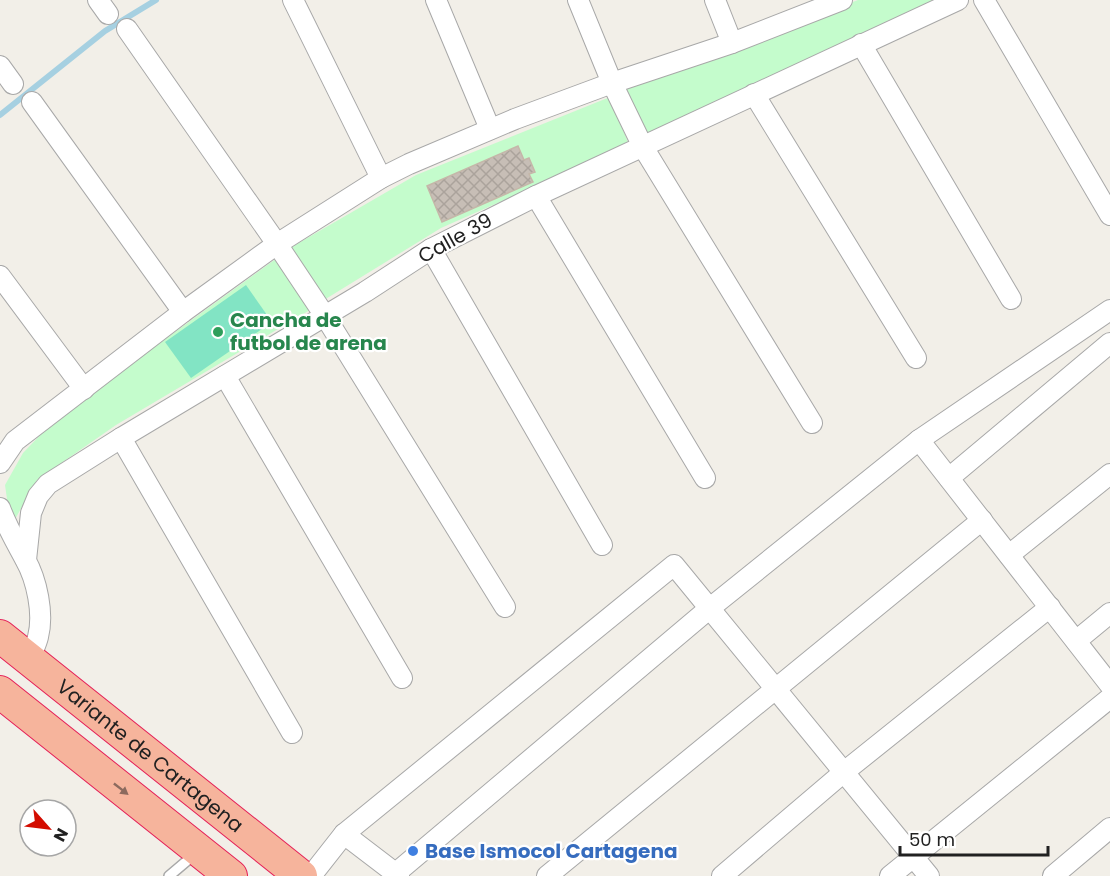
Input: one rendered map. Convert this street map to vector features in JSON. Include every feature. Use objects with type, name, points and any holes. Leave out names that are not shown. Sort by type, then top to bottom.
[{"type":"highway","name":"Variante de Cartagena","points":[[0,636],[301,876]]},
{"type":"highway","points":[[0,692],[231,876]]},
{"type":"street","points":[[293,0],[381,178]]},
{"type":"street","points":[[436,0],[490,129]]},
{"type":"street","points":[[578,0],[612,83],[643,147],[812,423]]},
{"type":"street","points":[[715,0],[732,43]]},
{"type":"street","points":[[0,463],[15,441],[183,312],[278,244],[381,178],[490,129],[612,83],[732,43],[842,0]]},
{"type":"street","name":"Calle 39","points":[[26,560],[31,513],[38,496],[48,484],[431,249],[536,196],[958,0]]},
{"type":"street","points":[[984,0],[1110,214]]},
{"type":"street","points":[[127,29],[278,244],[505,607]]},
{"type":"street","points":[[861,44],[1011,299]]},
{"type":"street","points":[[0,66],[13,84]]},
{"type":"street","points":[[754,94],[915,358]]},
{"type":"street","points":[[32,102],[183,312]]},
{"type":"street","points":[[536,196],[705,478]]},
{"type":"street","points":[[431,249],[602,545]]},
{"type":"street","points":[[0,276],[84,388]]},
{"type":"street","points":[[344,834],[398,875],[710,608],[919,440],[1110,310]]},
{"type":"street","points":[[949,478],[1110,343]]},
{"type":"street","points":[[225,375],[402,678]]},
{"type":"street","points":[[121,438],[292,733]]},
{"type":"street","points":[[919,440],[1110,685]]},
{"type":"street","points":[[1009,555],[1110,474]]},
{"type":"street","name":"Calle 39","points":[[0,508],[36,585],[39,612],[38,635],[30,660]]},
{"type":"street","points":[[548,876],[982,520]]},
{"type":"street","points":[[311,876],[344,834],[674,564],[929,876]]},
{"type":"street","points":[[722,876],[844,772],[1050,607]]},
{"type":"street","points":[[1076,640],[1110,613]]},
{"type":"street","points":[[890,876],[1110,698]]},
{"type":"street","points":[[1053,876],[1110,828]]},
{"type":"lane","points":[[169,876],[199,851]]},
{"type":"green space","points":[[858,0],[933,0],[645,135],[625,88]]},
{"type":"green space","points":[[610,97],[629,145],[441,228],[324,300],[290,248],[416,175]]},
{"type":"green space","points":[[277,258],[310,310],[116,425],[37,480],[14,521],[9,513],[5,485],[23,453],[47,428],[84,398]]},
{"type":"green space","name":"Cancha de futbol de arena","points":[[246,285],[272,322],[191,378],[165,342]]},
{"type":"building","points":[[518,146],[524,160],[529,158],[535,172],[529,174],[533,182],[442,222],[427,186]]},
{"type":"waterway","points":[[0,115],[105,31],[156,0]]},
{"type":"place","name":"Cancha de futbol de arena","points":[[218,332]]},
{"type":"place","name":"Base Ismocol Cartagena","points":[[413,851]]}]
